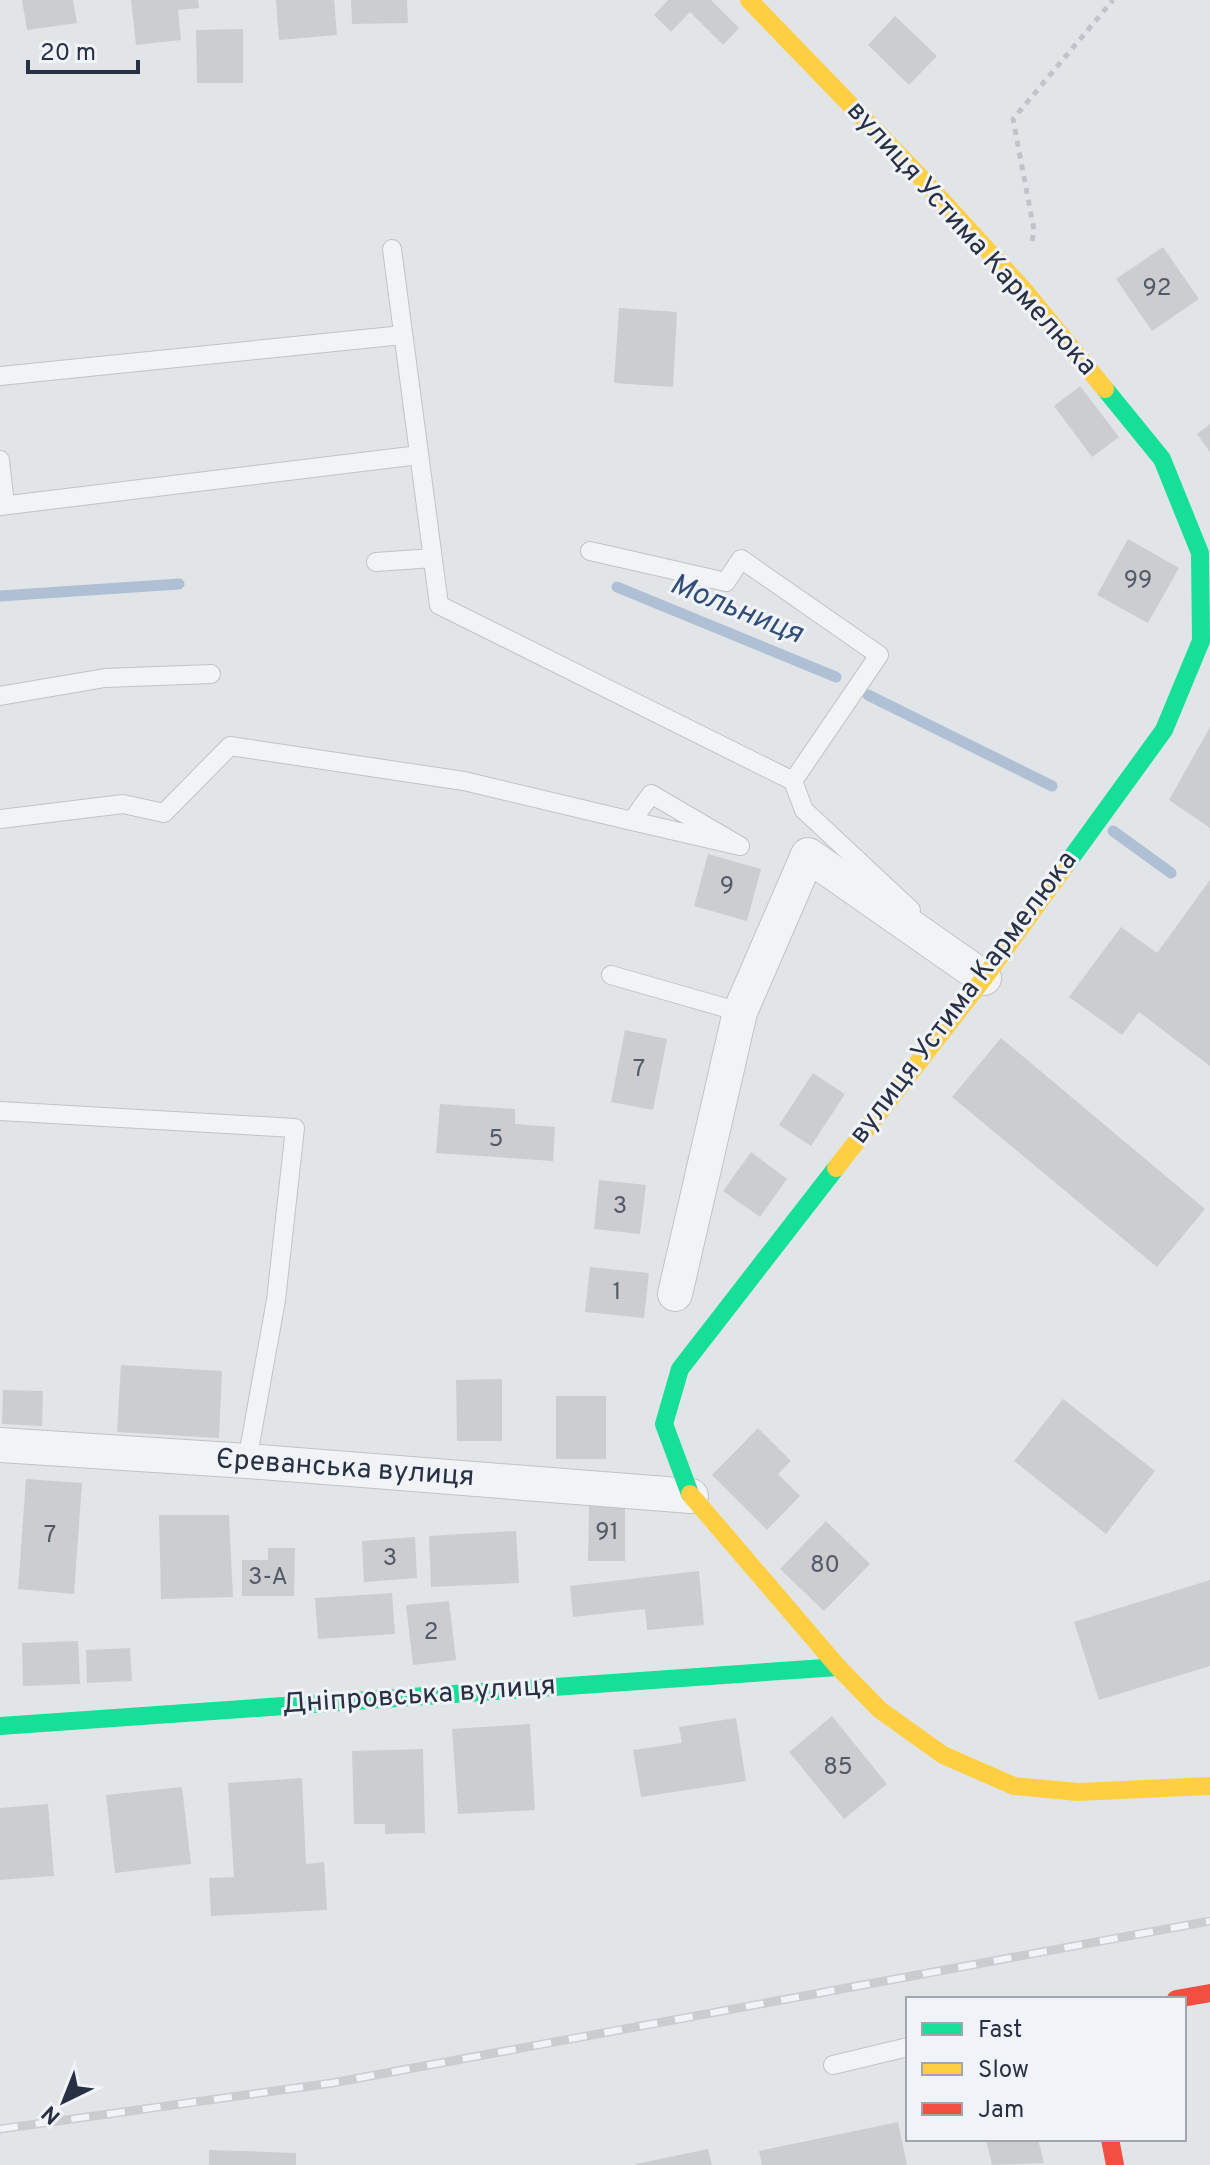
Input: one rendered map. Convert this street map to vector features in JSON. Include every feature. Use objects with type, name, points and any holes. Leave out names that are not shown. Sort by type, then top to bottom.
[{"type":"street","name":"вулиця Устима Кармелюка","points":[[749,0],[926,183],[1023,289],[1162,459],[1200,553],[1201,641],[1164,730],[984,978],[680,1369],[664,1424],[691,1496],[838,1667],[880,1710],[943,1755],[1014,1786],[1078,1792],[1210,1786]]},
{"type":"street","points":[[675,1294],[740,1012],[808,855],[984,978]]},
{"type":"street","name":"Єреванська вулиця","points":[[0,1445],[691,1496]]},
{"type":"street","name":"Дніпровська вулиця","points":[[0,1726],[838,1667]]},
{"type":"street","points":[[1186,1997],[1210,1993]]},
{"type":"street","points":[[1110,2141],[1115,2165]]},
{"type":"lane","points":[[392,249],[439,605],[793,781],[804,810],[984,978]]},
{"type":"lane","points":[[0,376],[403,335]]},
{"type":"lane","points":[[0,460],[2,506],[419,455]]},
{"type":"lane","points":[[590,551],[726,582],[741,559],[879,655],[793,781]]},
{"type":"lane","points":[[376,562],[433,558]]},
{"type":"lane","points":[[0,696],[105,678],[211,674]]},
{"type":"lane","points":[[0,819],[123,804],[164,813],[230,746],[464,781],[678,832],[740,846],[651,794],[632,821]]},
{"type":"lane","points":[[611,975],[740,1012]]},
{"type":"lane","points":[[0,1111],[295,1128],[276,1300],[247,1461]]},
{"type":"lane","points":[[833,2065],[906,2047]]},
{"type":"path","points":[[1023,289],[1034,230],[1013,119],[1113,0]]},
{"type":"building","points":[[22,0],[73,0],[77,23],[27,30]]},
{"type":"building","points":[[131,0],[198,0],[199,8],[178,10],[181,40],[136,45]]},
{"type":"building","points":[[276,0],[334,0],[337,35],[279,40]]},
{"type":"building","points":[[351,0],[407,0],[408,23],[352,24]]},
{"type":"building","points":[[668,0],[711,0],[739,28],[723,45],[690,12],[671,32],[654,15]]},
{"type":"building","points":[[895,16],[937,56],[909,85],[868,45]]},
{"type":"building","points":[[243,29],[243,83],[197,83],[196,30]]},
{"type":"building","points":[[1163,247],[1199,299],[1152,331],[1116,279]]},
{"type":"building","points":[[619,308],[677,312],[673,387],[614,383]]},
{"type":"building","points":[[1080,386],[1119,437],[1092,457],[1054,406]]},
{"type":"building","points":[[1210,424],[1210,452],[1197,434]]},
{"type":"building","points":[[1128,539],[1179,568],[1148,623],[1097,595]]},
{"type":"building","points":[[1210,727],[1210,828],[1169,800]]},
{"type":"building","points":[[708,854],[761,869],[747,921],[694,906]]},
{"type":"building","points":[[1210,880],[1210,1066],[1139,1012],[1122,1035],[1069,997],[1121,927],[1157,953]]},
{"type":"building","points":[[625,1030],[667,1039],[653,1110],[611,1102]]},
{"type":"building","points":[[1001,1038],[1205,1209],[1157,1267],[952,1097]]},
{"type":"building","points":[[813,1073],[845,1094],[811,1146],[779,1125]]},
{"type":"building","points":[[440,1104],[515,1109],[515,1124],[555,1127],[553,1161],[436,1153]]},
{"type":"building","points":[[751,1152],[787,1179],[760,1217],[723,1191]]},
{"type":"building","points":[[599,1180],[646,1185],[640,1234],[594,1229]]},
{"type":"building","points":[[590,1267],[649,1273],[644,1318],[585,1312]]},
{"type":"building","points":[[121,1365],[222,1371],[219,1438],[117,1432]]},
{"type":"building","points":[[502,1379],[502,1441],[457,1441],[456,1380]]},
{"type":"building","points":[[3,1390],[43,1391],[42,1426],[2,1424]]},
{"type":"building","points":[[556,1396],[606,1396],[606,1459],[556,1459]]},
{"type":"building","points":[[1063,1399],[1155,1471],[1106,1534],[1014,1461]]},
{"type":"building","points":[[758,1428],[791,1461],[778,1474],[800,1496],[767,1530],[712,1475]]},
{"type":"building","points":[[26,1479],[82,1483],[74,1594],[18,1589]]},
{"type":"building","points":[[589,1505],[625,1505],[625,1561],[588,1561]]},
{"type":"building","points":[[159,1515],[229,1515],[233,1597],[161,1599]]},
{"type":"building","points":[[826,1521],[870,1564],[824,1611],[780,1569]]},
{"type":"building","points":[[516,1531],[519,1583],[431,1587],[429,1536]]},
{"type":"building","points":[[415,1537],[417,1578],[364,1582],[362,1541]]},
{"type":"building","points":[[268,1548],[295,1548],[294,1596],[242,1596],[242,1560],[268,1560]]},
{"type":"building","points":[[699,1571],[704,1625],[647,1630],[645,1609],[573,1617],[570,1586]]},
{"type":"building","points":[[1210,1580],[1210,1666],[1099,1700],[1074,1622]]},
{"type":"building","points":[[392,1593],[395,1634],[318,1639],[315,1598]]},
{"type":"building","points":[[449,1601],[456,1660],[413,1665],[406,1605]]},
{"type":"building","points":[[78,1641],[80,1684],[23,1686],[22,1643]]},
{"type":"building","points":[[130,1648],[132,1681],[87,1683],[86,1650]]},
{"type":"building","points":[[832,1716],[887,1784],[844,1819],[789,1752]]},
{"type":"building","points":[[736,1718],[746,1781],[641,1797],[633,1750],[682,1743],[679,1727]]},
{"type":"building","points":[[530,1724],[535,1810],[458,1814],[452,1729]]},
{"type":"building","points":[[423,1749],[425,1833],[385,1834],[385,1824],[354,1824],[352,1751]]},
{"type":"building","points":[[302,1778],[306,1864],[324,1862],[327,1910],[211,1916],[209,1878],[234,1877],[228,1783]]},
{"type":"building","points":[[182,1787],[191,1864],[115,1873],[106,1795]]},
{"type":"building","points":[[48,1804],[54,1876],[0,1880],[0,1808]]},
{"type":"building","points":[[898,2122],[907,2165],[762,2165],[759,2151]]},
{"type":"building","points":[[986,2141],[1038,2141],[1044,2163],[992,2165]]},
{"type":"building","points":[[708,2149],[712,2165],[636,2165],[636,2164]]},
{"type":"building","points":[[209,2150],[296,2153],[296,2165],[209,2165]]},
{"type":"waterway","name":"Мольниця","points":[[0,596],[179,584]]},
{"type":"waterway","name":"Мольниця","points":[[617,587],[836,677]]},
{"type":"waterway","name":"Мольниця","points":[[868,695],[1052,786]]},
{"type":"waterway","name":"Мольниця","points":[[1113,831],[1171,873]]},
{"type":"railway","points":[[0,2129],[332,2083],[1210,1921]]},
{"type":"traffic: fast","points":[[1066,865],[1164,730],[1201,641],[1200,553],[1162,459],[1105,389]]},
{"type":"traffic: fast","points":[[690,1494],[664,1424],[680,1369],[836,1168]]},
{"type":"traffic: fast","points":[[0,1726],[838,1667]]},
{"type":"traffic: slow","points":[[749,0],[926,183],[1023,289],[1105,389]]},
{"type":"traffic: slow","points":[[836,1168],[984,978],[1066,865]]},
{"type":"traffic: slow","points":[[690,1494],[838,1667],[880,1710],[943,1755],[1014,1786],[1078,1792],[1210,1786]]},
{"type":"traffic: jam","points":[[1186,1997],[1210,1993]]},
{"type":"traffic: jam","points":[[1110,2141],[1115,2165]]}]
